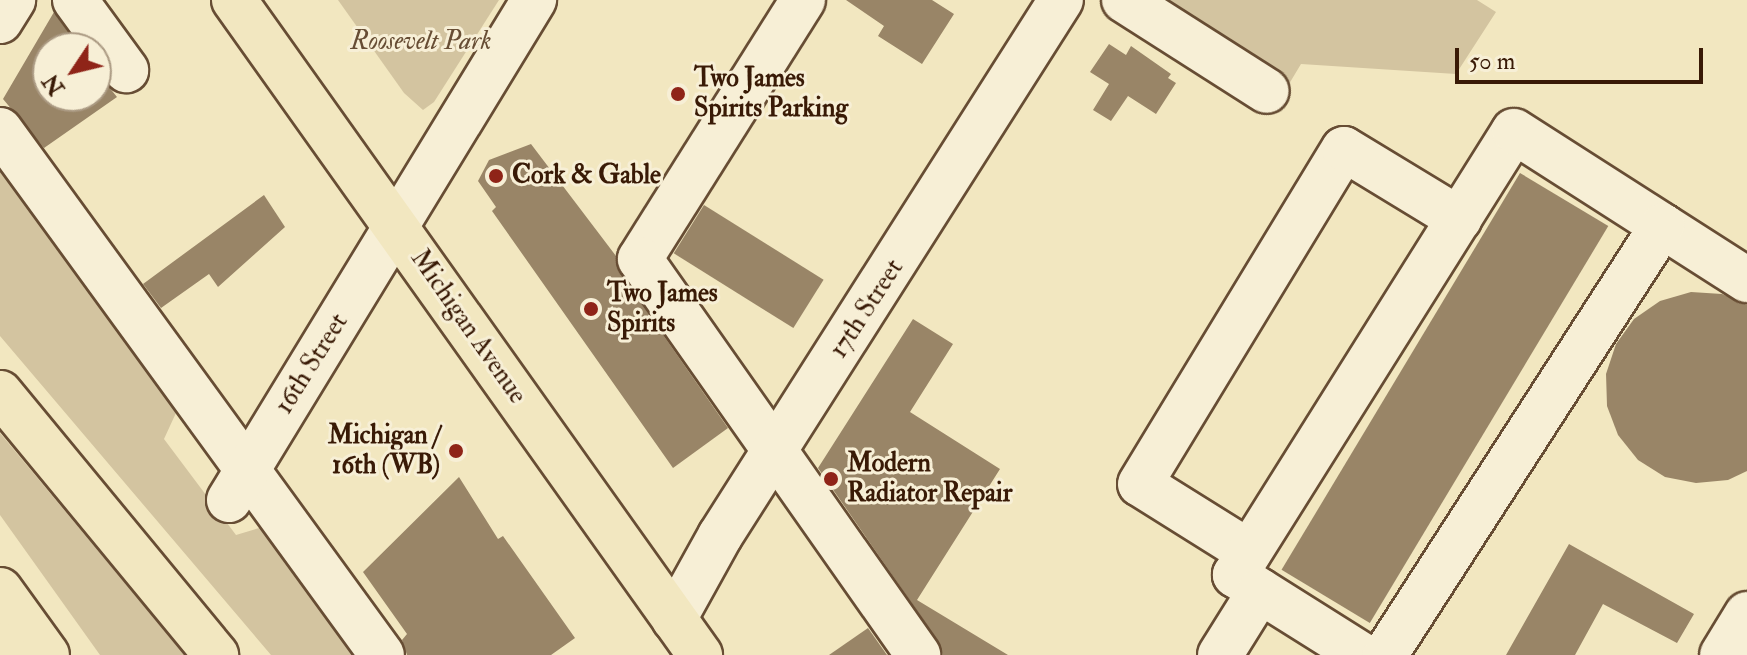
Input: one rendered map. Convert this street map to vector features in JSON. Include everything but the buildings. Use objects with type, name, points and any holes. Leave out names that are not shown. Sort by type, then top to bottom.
[{"type":"main road","name":"Michigan Avenue","points":[[234,0],[700,655]]},
{"type":"main road","points":[[0,393],[216,655]]},
{"type":"main road","points":[[0,590],[47,655]]},
{"type":"main road","points":[[0,645],[6,655]]},
{"type":"street","points":[[0,21],[13,0]]},
{"type":"street","points":[[75,0],[126,70]]},
{"type":"street","name":"16th Street","points":[[239,483],[534,0]]},
{"type":"street","points":[[803,0],[640,259],[918,655]]},
{"type":"street","name":"17th Street","points":[[674,619],[720,536],[776,453],[1061,0]]},
{"type":"street","points":[[1124,0],[1267,91]]},
{"type":"street","points":[[0,130],[239,483],[382,655]]},
{"type":"street","points":[[1220,655],[1255,572],[1459,219],[1514,131],[1747,280]]},
{"type":"street","points":[[1362,655],[1140,484],[1344,149],[1459,219]]},
{"type":"street","points":[[1385,655],[1662,226]]},
{"type":"street","points":[[1722,655],[1747,614]]},
{"type":"green space","name":"Roosevelt Park","points":[[338,0],[499,0],[434,102],[423,110],[404,93]]},
{"type":"green space","points":[[1156,0],[1477,0],[1496,12],[1456,74],[1301,64],[1289,84]]},
{"type":"green space","points":[[0,138],[181,402],[164,439],[236,535],[266,526],[358,655],[271,655],[0,336]]},
{"type":"green space","points":[[0,433],[185,655],[100,655],[0,515]]},
{"type":"place","name":"Two James Spirits Parking","points":[[678,94]]},
{"type":"place","name":"Cork & Gable","points":[[496,176]]},
{"type":"place","name":"Two James Spirits","points":[[591,309]]},
{"type":"place","name":"Michigan / 16th (WB)","points":[[456,451]]},
{"type":"place","name":"Modern Radiator Repair","points":[[831,479]]}]
